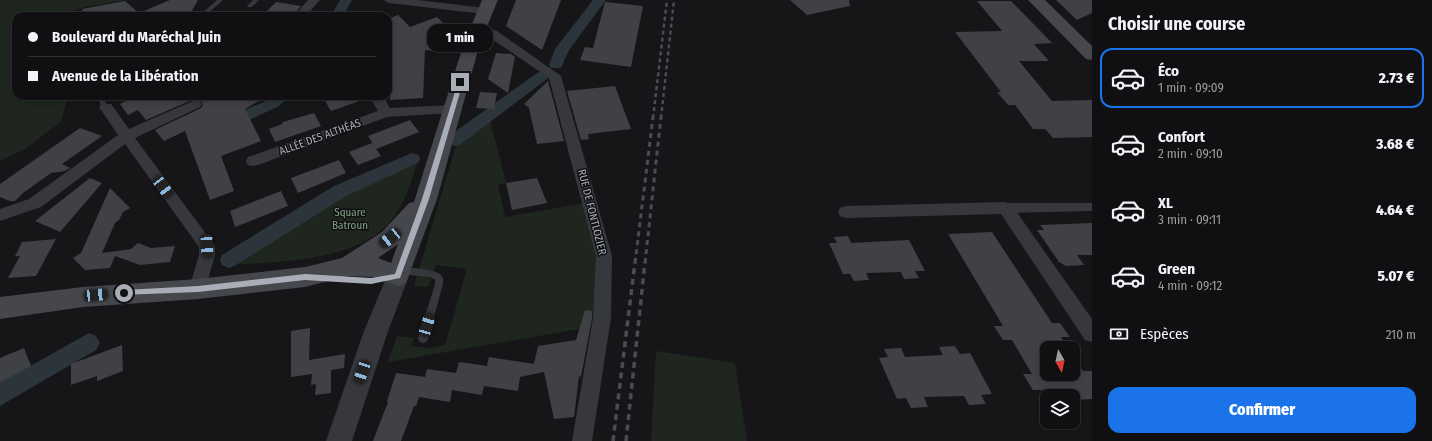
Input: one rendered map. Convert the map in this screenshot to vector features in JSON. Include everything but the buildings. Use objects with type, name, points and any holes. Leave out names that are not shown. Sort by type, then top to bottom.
[{"type":"main road","points":[[1036,0],[1090,51]]},
{"type":"main road","points":[[399,273],[426,199],[452,109],[477,30],[487,6]]},
{"type":"main road","points":[[348,266],[390,238],[426,199]]},
{"type":"main road","points":[[0,308],[83,297],[198,289],[305,277],[348,266],[377,267],[399,273]]},
{"type":"main road","points":[[305,277],[371,281],[399,273]]},
{"type":"street","points":[[304,12],[314,0]]},
{"type":"street","points":[[389,0],[487,6]]},
{"type":"street","name":"RUE DE FONTLOZIER","points":[[477,30],[494,34],[555,76],[604,256],[602,318],[582,441]]},
{"type":"street","points":[[378,100],[386,113]]},
{"type":"street","points":[[102,102],[207,246],[207,255],[198,289]]},
{"type":"street","points":[[0,215],[35,203],[126,136],[195,104]]},
{"type":"street","name":"ALLÉE DES ALTHÉAS","points":[[253,161],[386,113],[452,109]]},
{"type":"street","points":[[846,212],[1092,207]]},
{"type":"street","points":[[1005,208],[1092,334]]},
{"type":"street","points":[[339,441],[376,331],[399,273]]},
{"type":"lane","points":[[206,12],[220,0]]},
{"type":"lane","points":[[250,6],[256,0]]},
{"type":"lane","points":[[399,273],[433,274],[439,278],[439,284],[423,339]]},
{"type":"green space","points":[[0,0],[126,0],[86,7],[69,12],[12,12],[12,100],[67,100],[61,122],[25,149],[0,161]]},
{"type":"green space","points":[[490,120],[506,183],[498,185],[505,217],[586,203],[596,243],[597,287],[591,327],[388,362],[397,336],[414,338],[411,346],[431,348],[445,345],[467,269],[436,265],[428,287],[414,286],[456,146],[454,146],[455,142]]},
{"type":"green space","name":"Square Batroun","points":[[420,155],[407,193],[396,214],[381,230],[362,243],[340,251],[291,261],[220,265],[340,191]]},
{"type":"green space","points":[[656,351],[735,363],[747,441],[651,441]]},
{"type":"waterway","points":[[339,12],[346,0]]},
{"type":"waterway","points":[[556,65],[562,49],[600,0]]},
{"type":"waterway","points":[[455,140],[542,76]]},
{"type":"waterway","points":[[226,124],[274,103],[277,100]]},
{"type":"waterway","points":[[229,260],[340,191],[412,159]]},
{"type":"waterway","points":[[0,395],[89,343]]},
{"type":"railway","points":[[653,118],[667,0]]},
{"type":"railway","points":[[661,118],[674,0]]},
{"type":"railway","points":[[635,263],[653,117]]},
{"type":"railway","points":[[645,263],[661,117]]},
{"type":"railway","points":[[613,441],[635,262]]},
{"type":"railway","points":[[626,441],[645,262]]},
{"type":"route","points":[[124,293],[198,289],[305,277],[371,281],[398,276],[426,199],[460,82]]}]
